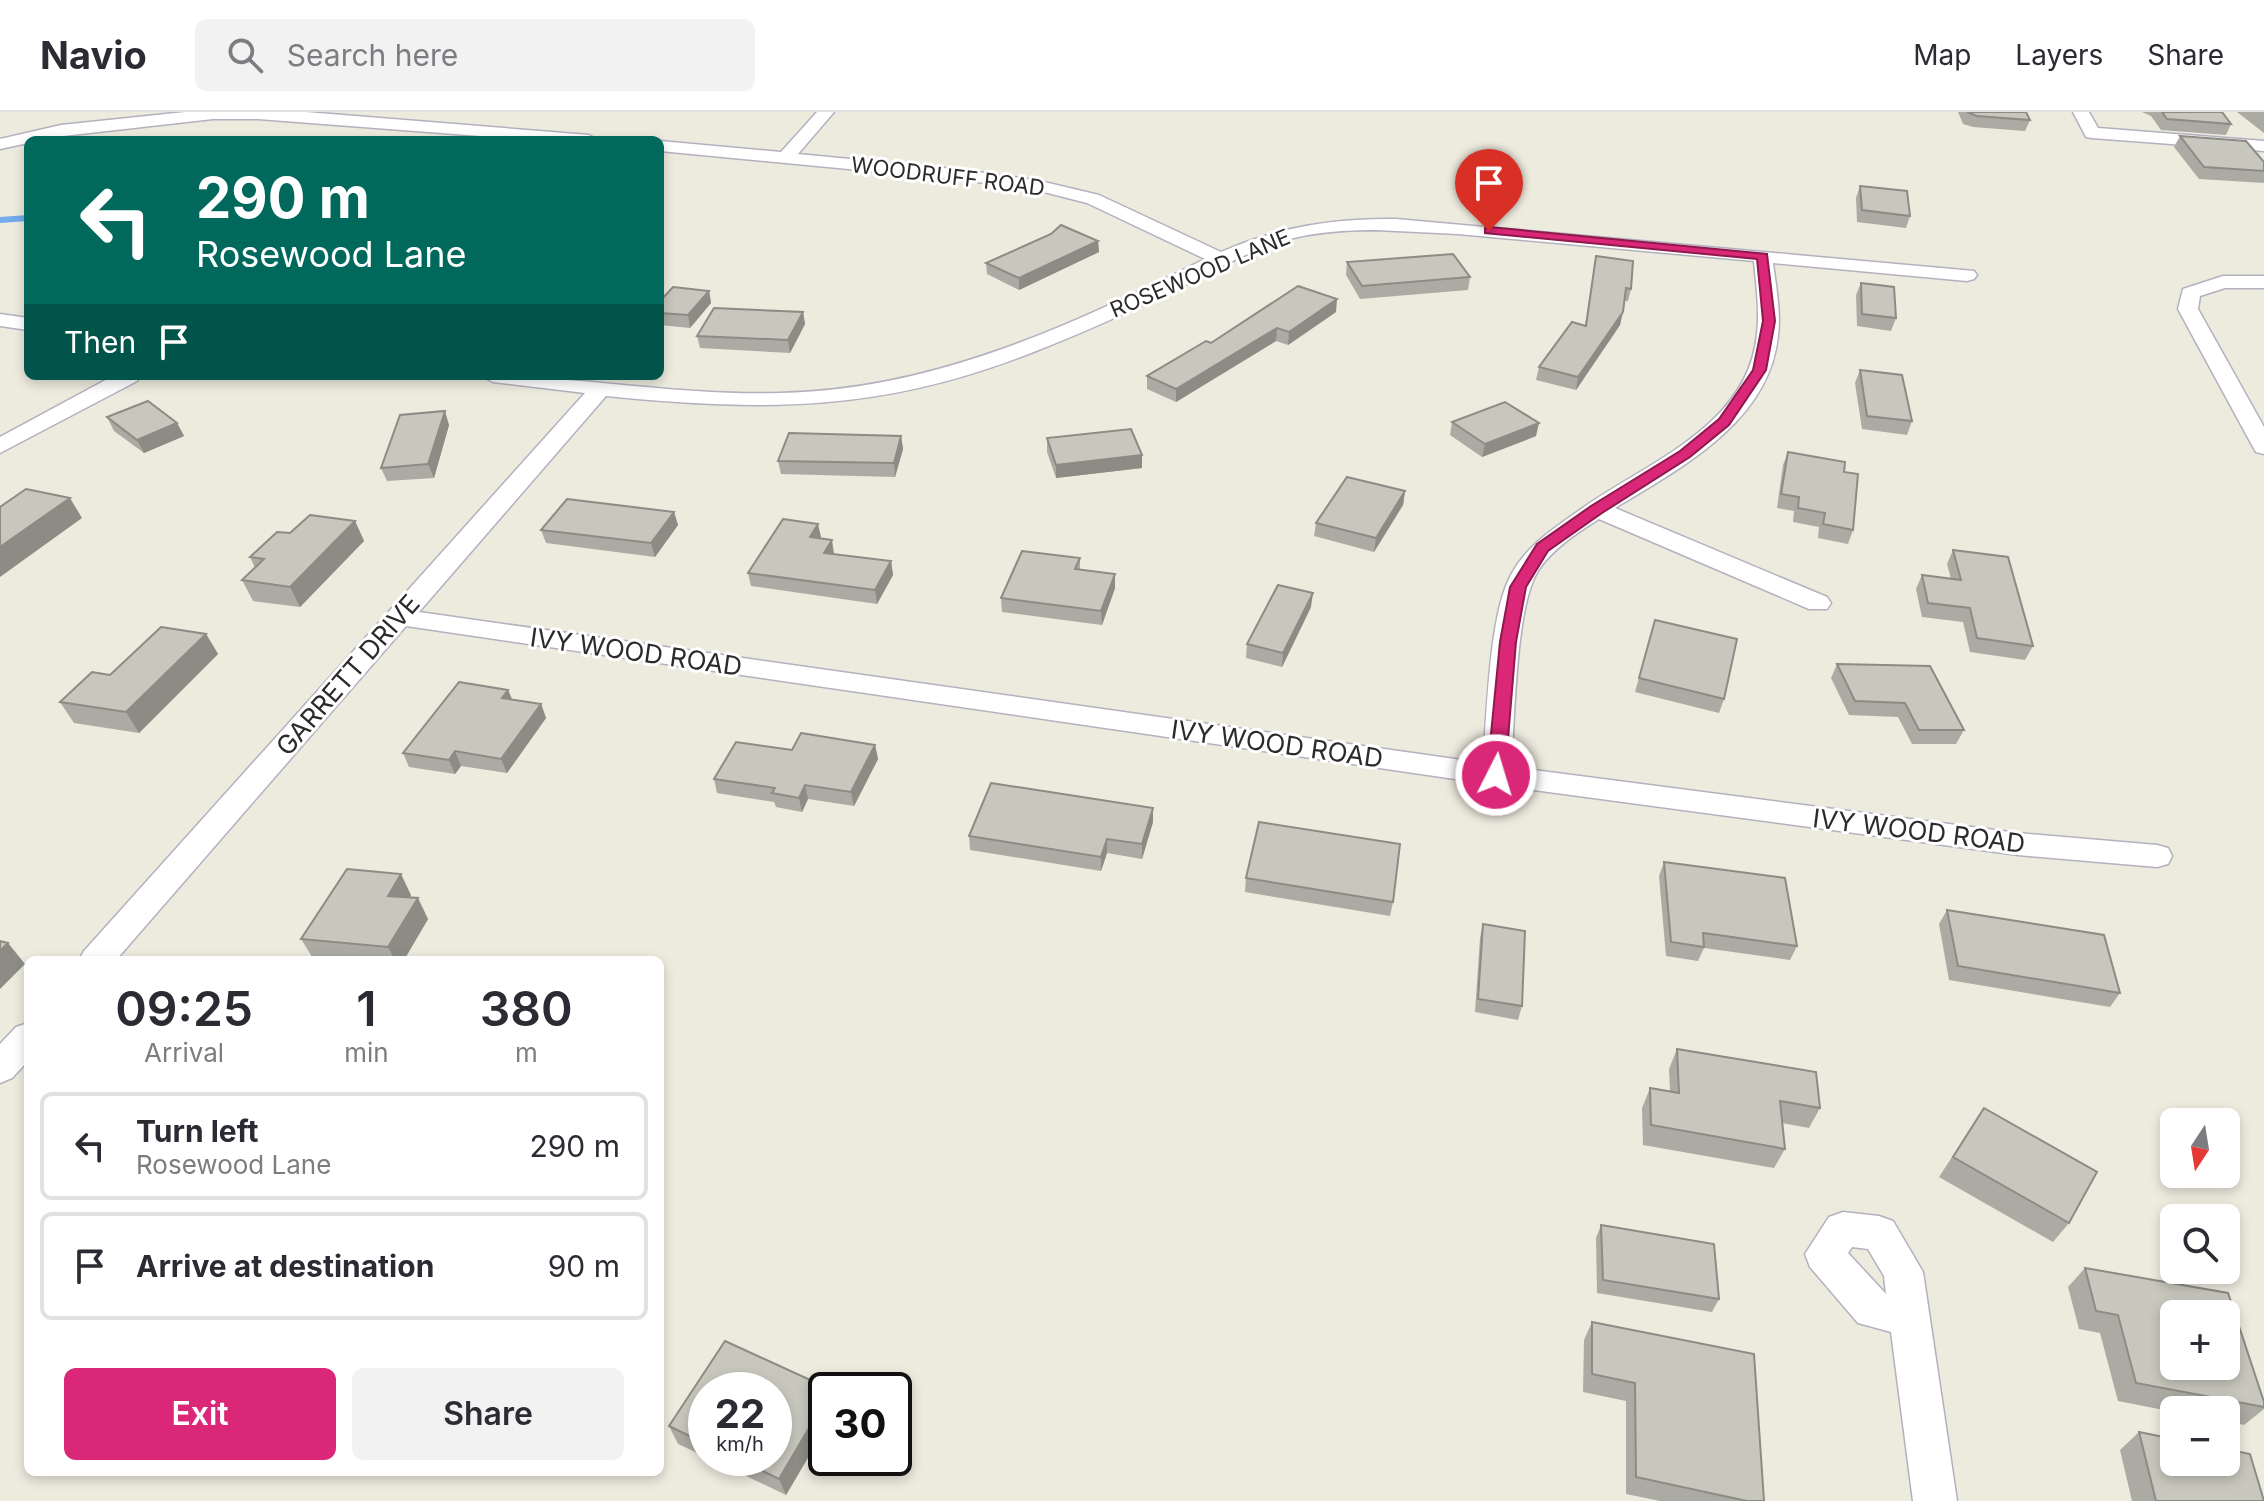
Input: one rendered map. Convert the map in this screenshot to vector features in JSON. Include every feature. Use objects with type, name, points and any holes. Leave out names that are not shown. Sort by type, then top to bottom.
[{"type":"street","points":[[57,112],[61,130]]},
{"type":"street","points":[[786,157],[826,112]]},
{"type":"street","points":[[2081,112],[2092,133],[2264,146]]},
{"type":"street","points":[[35,136],[169,117],[258,114],[538,136]]},
{"type":"street","points":[[0,144],[24,138]]},
{"type":"street","name":"WOODRUFF ROAD","points":[[664,146],[964,175],[1072,192],[1127,214],[1222,260]]},
{"type":"street","name":"ROSEWOOD LANE","points":[[524,380],[600,390],[717,399],[823,397],[910,384],[947,376],[1010,354],[1222,260],[1292,233],[1367,223],[1463,228],[1967,275]]},
{"type":"street","points":[[1496,775],[1508,642],[1518,587],[1542,548],[1596,509],[1685,454],[1724,422],[1750,388],[1765,353],[1769,321],[1763,256]]},
{"type":"street","points":[[2264,282],[2223,282],[2190,293],[2187,300],[2193,322],[2264,447]]},
{"type":"street","points":[[0,320],[24,323]]},
{"type":"street","points":[[0,446],[122,380]]},
{"type":"street","name":"GARRETT DRIVE","points":[[100,956],[600,390]]},
{"type":"street","points":[[2238,402],[2264,404]]},
{"type":"street","points":[[1596,509],[1818,603]]},
{"type":"street","name":"IVY WOOD ROAD","points":[[398,617],[1496,775],[2018,844],[2157,856]]},
{"type":"street","points":[[0,1068],[24,1041]]},
{"type":"street","points":[[1909,1317],[1872,1310],[1824,1254],[1843,1229],[1879,1233],[1903,1272],[1935,1501]]},
{"type":"building","points":[[1967,112],[2026,112],[2030,120],[1977,116]]},
{"type":"building","points":[[2162,112],[2222,112],[2231,124],[2167,119]]},
{"type":"building","points":[[2180,136],[2246,141],[2264,162],[2264,171],[2204,167]]},
{"type":"building","points":[[1860,186],[1907,191],[1910,216],[1862,210]]},
{"type":"building","points":[[1061,225],[1098,241],[1019,278],[986,263],[1051,234]]},
{"type":"building","points":[[1453,254],[1470,277],[1362,286],[1347,262]]},
{"type":"building","points":[[1596,256],[1633,261],[1631,289],[1626,288],[1623,312],[1578,377],[1539,367],[1572,322],[1586,326]]},
{"type":"building","points":[[1861,283],[1894,287],[1896,318],[1862,314]]},
{"type":"building","points":[[1298,286],[1337,299],[1289,332],[1277,328],[1176,389],[1147,376],[1206,341],[1211,343]]},
{"type":"building","points":[[673,287],[709,291],[688,315],[664,313],[664,297]]},
{"type":"building","points":[[714,308],[803,312],[788,340],[697,336]]},
{"type":"building","points":[[1860,370],[1902,375],[1912,421],[1867,416]]},
{"type":"building","points":[[148,401],[177,423],[137,440],[107,417]]},
{"type":"building","points":[[1505,402],[1539,423],[1485,444],[1452,422]]},
{"type":"building","points":[[445,411],[428,464],[381,468],[400,415]]},
{"type":"building","points":[[1131,429],[1142,455],[1056,465],[1047,438]]},
{"type":"building","points":[[789,433],[901,436],[894,463],[778,461]]},
{"type":"building","points":[[1788,452],[1845,462],[1844,472],[1858,474],[1853,530],[1823,524],[1825,513],[1798,508],[1799,497],[1781,494]]},
{"type":"building","points":[[1347,477],[1405,491],[1376,538],[1316,523]]},
{"type":"building","points":[[26,489],[70,498],[0,547],[0,507]]},
{"type":"building","points":[[567,499],[674,512],[651,543],[541,530]]},
{"type":"building","points":[[310,515],[355,521],[290,587],[242,580],[264,559],[250,557],[277,532],[290,533]]},
{"type":"building","points":[[783,519],[818,524],[810,537],[832,540],[824,553],[891,561],[875,590],[748,573]]},
{"type":"building","points":[[1953,550],[2008,557],[2033,646],[1977,638],[1970,608],[1928,603],[1922,575],[1961,580]]},
{"type":"building","points":[[1022,551],[1080,558],[1075,569],[1115,574],[1101,611],[1001,598]]},
{"type":"building","points":[[1278,585],[1313,593],[1283,653],[1247,644]]},
{"type":"building","points":[[1655,620],[1737,639],[1724,699],[1639,678]]},
{"type":"building","points":[[161,627],[206,634],[126,712],[60,702],[92,672],[110,675]]},
{"type":"building","points":[[1837,664],[1930,666],[1964,730],[1919,730],[1905,703],[1855,701]]},
{"type":"building","points":[[459,682],[508,690],[502,698],[541,704],[501,759],[455,751],[449,760],[403,753]]},
{"type":"building","points":[[801,733],[875,745],[851,792],[805,785],[799,798],[772,793],[775,788],[714,779],[736,742],[792,750]]},
{"type":"building","points":[[991,783],[1153,808],[1142,844],[1107,839],[1101,857],[969,836]]},
{"type":"building","points":[[1259,822],[1400,844],[1393,902],[1246,878]]},
{"type":"building","points":[[1664,862],[1785,878],[1797,946],[1703,933],[1704,947],[1671,942]]},
{"type":"building","points":[[347,869],[401,874],[388,896],[418,898],[388,947],[301,939]]},
{"type":"building","points":[[1947,910],[2104,935],[2120,993],[1958,966]]},
{"type":"building","points":[[1483,924],[1525,931],[1522,1006],[1478,999]]},
{"type":"building","points":[[1677,1049],[1816,1072],[1820,1108],[1780,1101],[1785,1149],[1651,1125],[1650,1088],[1679,1093]]},
{"type":"building","points":[[1984,1108],[2097,1172],[2069,1223],[1953,1157]]},
{"type":"building","points":[[1601,1225],[1714,1244],[1719,1299],[1603,1280]]},
{"type":"building","points":[[2085,1268],[2160,1281],[2160,1284],[2228,1293],[2230,1300],[2160,1300],[2160,1380],[2240,1380],[2240,1329],[2264,1407],[2240,1402],[2240,1396],[2205,1396],[2136,1383],[2118,1315],[2096,1311]]},
{"type":"building","points":[[1592,1322],[1754,1354],[1764,1501],[1747,1501],[1636,1477],[1635,1383],[1592,1374]]},
{"type":"building","points":[[725,1341],[808,1379],[808,1430],[792,1457],[792,1372],[705,1372]]},
{"type":"building","points":[[688,1397],[688,1435],[669,1426]]},
{"type":"building","points":[[2139,1432],[2160,1436],[2160,1476],[2240,1476],[2240,1452],[2250,1454],[2264,1501],[2156,1501]]},
{"type":"waterway","points":[[0,220],[24,218]]},
{"type":"route","points":[[1489,231],[1763,256],[1769,321],[1760,370],[1724,422],[1685,454],[1596,509],[1542,548],[1518,587],[1508,642],[1496,775]]}]
